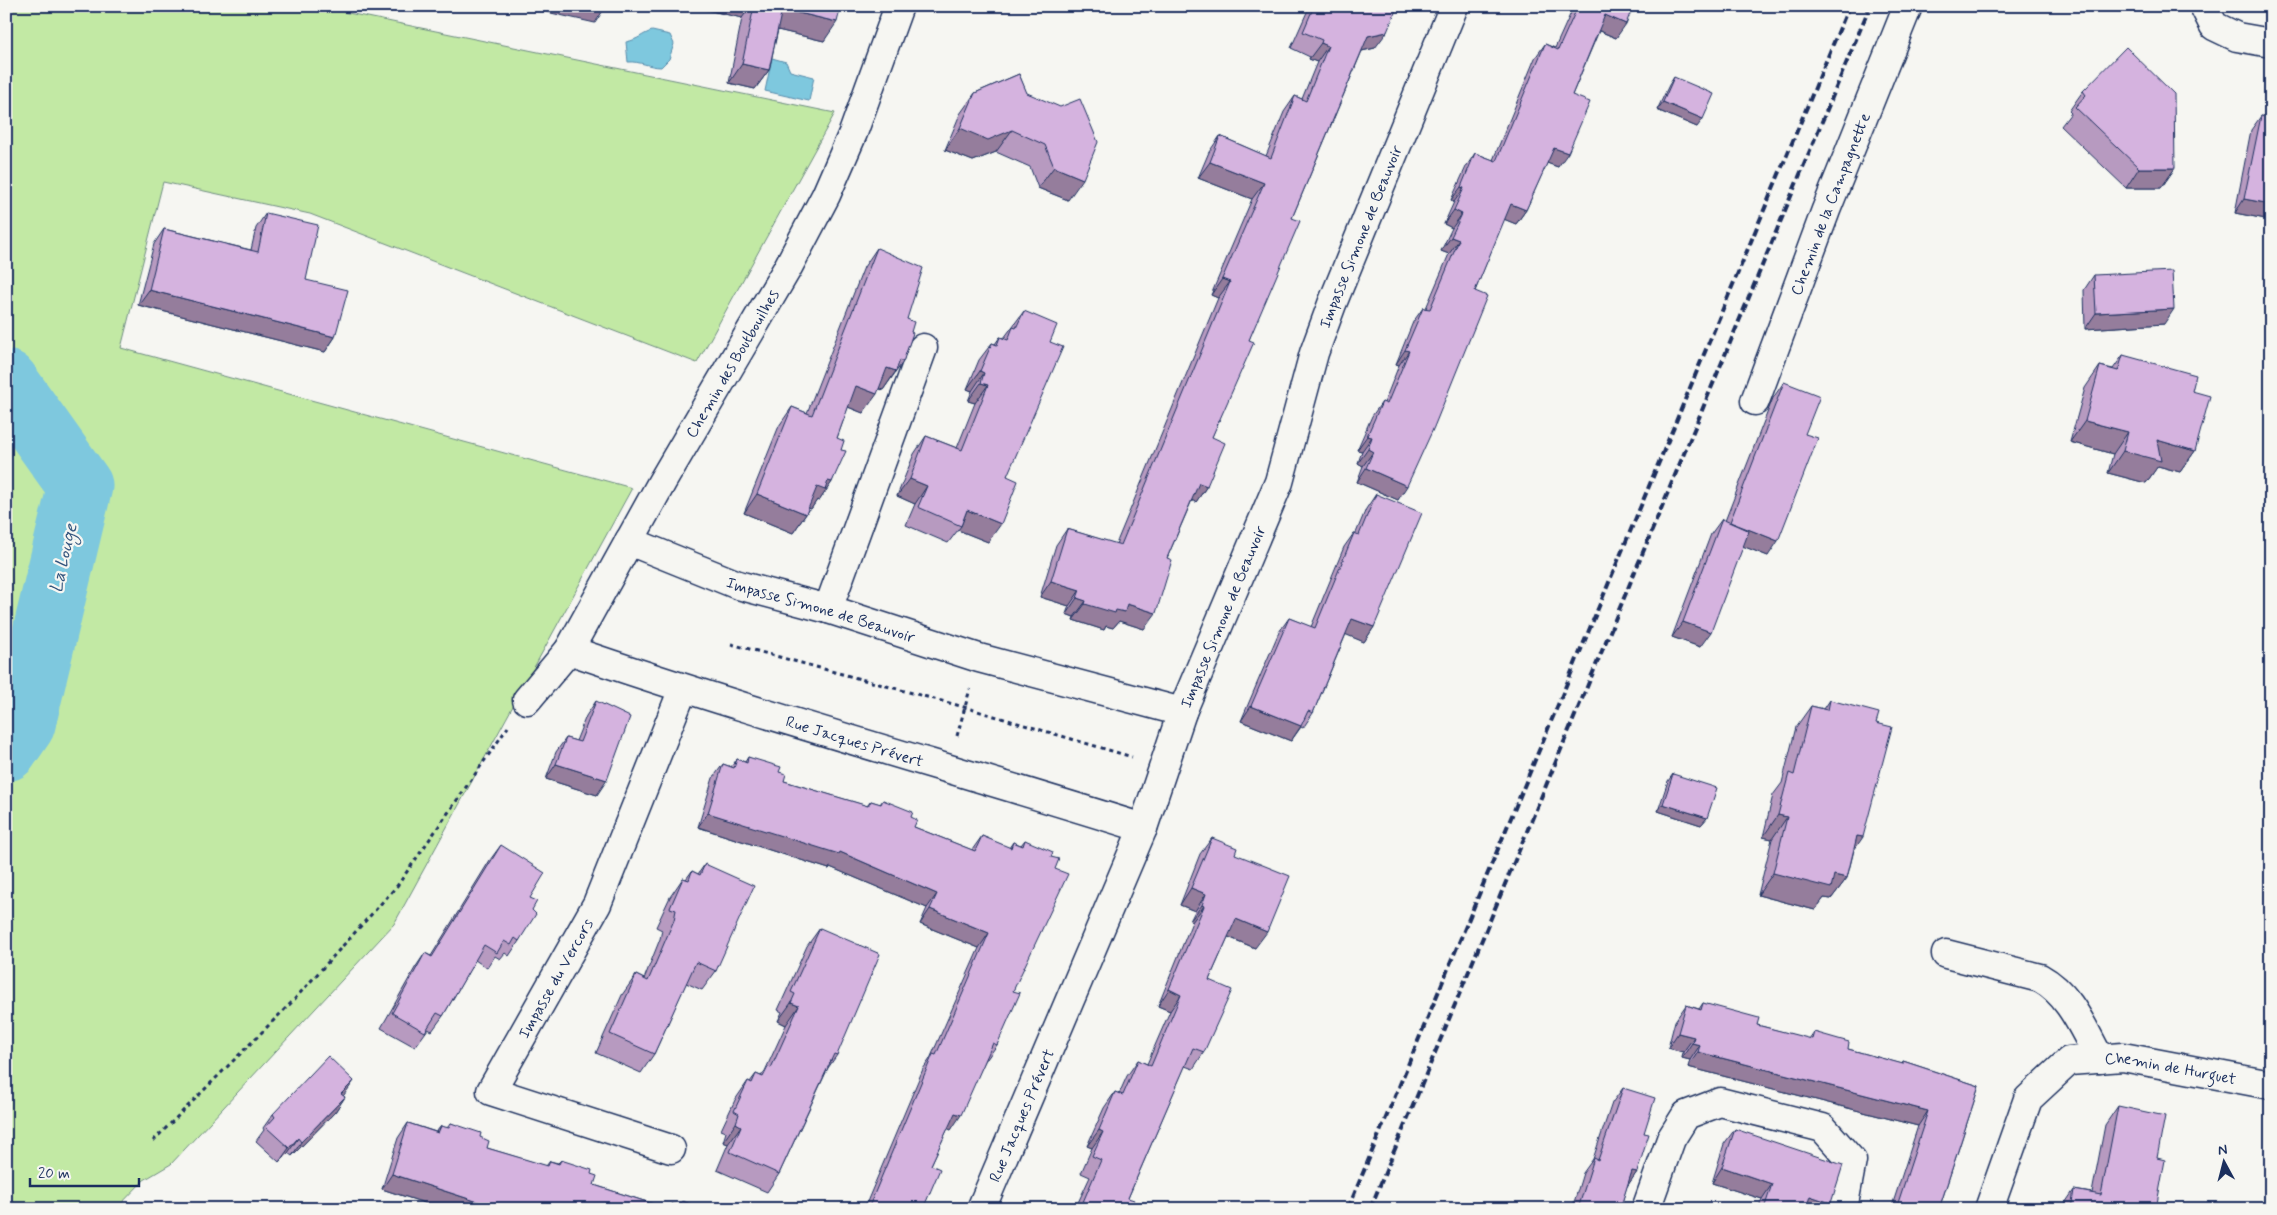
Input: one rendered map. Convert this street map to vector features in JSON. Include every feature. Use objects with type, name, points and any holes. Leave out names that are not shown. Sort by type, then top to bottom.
[{"type":"street","name":"Chemin des Boutbouilhes","points":[[527,700],[569,650],[629,541],[787,269],[826,195],[853,134],[899,6]]},
{"type":"street","name":"Impasse Simone de Beauvoir","points":[[629,541],[738,585],[828,609],[979,658],[1182,712],[1279,482],[1314,353],[1323,328],[1454,6]]},
{"type":"street","name":"Chemin de la Campagnette","points":[[1755,401],[1826,210],[1908,6]]},
{"type":"street","points":[[2204,6],[2214,26],[2237,37],[2271,43]]},
{"type":"street","points":[[828,609],[923,348]]},
{"type":"street","name":"Rue Jacques Prévert","points":[[569,650],[683,689],[949,767],[1143,828]]},
{"type":"street","name":"Impasse du Vercors","points":[[670,1149],[491,1091],[597,904],[683,689]]},
{"type":"street","name":"Rue Jacques Prévert","points":[[981,1209],[1143,828],[1182,712]]},
{"type":"street","points":[[1946,954],[2040,978],[2053,985],[2067,999],[2100,1059]]},
{"type":"street","name":"Chemin de Hurguet","points":[[1989,1209],[2028,1099],[2069,1061],[2123,1057],[2271,1085]]},
{"type":"street","points":[[1646,1209],[1671,1140],[1686,1115],[1720,1102],[1823,1128],[1852,1161],[1842,1209]]},
{"type":"path","points":[[731,644],[964,707],[1164,766]]},
{"type":"path","points":[[949,767],[979,658]]},
{"type":"path","points":[[153,1141],[291,1003],[397,886],[527,700]]},
{"type":"green space","points":[[6,6],[314,6],[835,113],[697,363],[310,214],[163,182],[121,348],[632,488],[394,924],[171,1164],[144,1180],[116,1209],[6,1209]]},
{"type":"water","points":[[652,31],[670,35],[674,44],[669,59],[661,67],[628,62],[626,42]]},
{"type":"water","points":[[772,58],[786,62],[790,71],[814,77],[809,101],[765,91]]},
{"type":"building","points":[[754,6],[841,6],[837,22],[782,9],[769,70],[742,64]]},
{"type":"building","points":[[1314,6],[1388,6],[1396,10],[1387,32],[1368,36],[1292,218],[1300,221],[1249,340],[1254,342],[1212,437],[1225,443],[1207,486],[1199,483],[1167,558],[1172,560],[1156,613],[1127,604],[1125,612],[1116,610],[1115,613],[1085,604],[1086,601],[1077,598],[1080,590],[1051,581],[1067,529],[1121,545],[1230,282],[1222,279],[1264,183],[1210,162],[1220,136],[1271,158],[1295,96],[1306,101],[1328,46],[1321,43],[1322,40],[1303,32]]},
{"type":"building","points":[[1578,6],[1633,6],[1626,24],[1605,15],[1572,95],[1590,102],[1568,153],[1554,148],[1526,210],[1511,204],[1475,291],[1487,296],[1434,427],[1407,486],[1366,468],[1373,452],[1368,449],[1372,437],[1367,436],[1382,402],[1387,404],[1409,351],[1405,350],[1423,308],[1430,309],[1459,240],[1451,237],[1462,214],[1454,210],[1464,188],[1461,187],[1475,153],[1496,161],[1545,44],[1558,50]]},
{"type":"building","points":[[2126,47],[2174,94],[2175,168],[2139,168],[2075,107],[2086,95],[2083,91]]},
{"type":"building","points":[[1019,74],[1027,93],[1060,107],[1080,99],[1098,142],[1083,179],[1054,167],[1045,145],[1012,130],[988,140],[960,128],[975,93]]},
{"type":"building","points":[[1674,77],[1714,94],[1703,119],[1663,102]]},
{"type":"building","points":[[2261,116],[2271,118],[2271,204],[2244,199]]},
{"type":"building","points":[[266,213],[318,225],[306,280],[348,290],[335,337],[149,290],[164,229],[258,252]]},
{"type":"building","points":[[877,248],[923,268],[907,319],[914,322],[911,332],[913,333],[903,362],[900,360],[896,371],[887,368],[877,394],[856,386],[837,438],[844,441],[841,450],[846,451],[832,482],[828,481],[825,490],[817,487],[806,514],[757,494],[792,407],[812,415]]},
{"type":"building","points":[[2172,271],[2174,309],[2096,313],[2094,275]]},
{"type":"building","points":[[1024,311],[1057,325],[1050,342],[1063,347],[1007,476],[1018,481],[1001,524],[967,510],[961,526],[918,507],[927,486],[910,479],[926,436],[962,450],[988,385],[981,383],[984,373],[980,371],[992,343],[997,345],[1000,337],[1008,340],[1013,327],[1016,328]]},
{"type":"building","points":[[2123,355],[2196,375],[2192,391],[2210,396],[2195,451],[2157,440],[2161,461],[2123,451],[2128,432],[2085,421],[2100,366],[2118,371]]},
{"type":"building","points":[[1784,382],[1820,396],[1805,434],[1818,438],[1778,541],[1730,522]]},
{"type":"building","points":[[1376,494],[1422,513],[1374,627],[1352,619],[1313,713],[1308,711],[1301,726],[1251,706],[1289,618],[1315,628],[1354,533],[1359,535]]},
{"type":"building","points":[[1722,519],[1749,531],[1711,632],[1683,622]]},
{"type":"building","points":[[1830,700],[1879,713],[1876,723],[1892,727],[1863,837],[1857,836],[1847,878],[1834,875],[1831,888],[1773,873],[1787,817],[1778,815],[1789,773],[1794,775],[1811,706],[1828,710]]},
{"type":"building","points":[[596,701],[630,717],[607,780],[556,764],[566,738],[580,742]]},
{"type":"building","points":[[748,757],[781,767],[779,772],[786,774],[784,781],[868,806],[871,801],[881,804],[883,800],[913,812],[911,817],[917,820],[914,827],[975,851],[982,836],[1011,848],[1013,842],[1023,846],[1025,840],[1053,852],[1051,857],[1059,859],[1055,869],[1068,874],[1013,991],[1020,993],[997,1045],[993,1043],[961,1115],[955,1113],[931,1165],[940,1169],[923,1209],[868,1209],[933,1054],[936,1055],[989,933],[930,909],[937,894],[840,852],[839,854],[708,813],[723,764],[734,768],[737,759],[747,763]]},
{"type":"building","points":[[1673,774],[1717,788],[1707,818],[1663,804]]},
{"type":"building","points":[[1212,838],[1237,848],[1235,854],[1290,876],[1267,932],[1236,919],[1209,980],[1232,990],[1204,1052],[1193,1048],[1128,1198],[1134,1200],[1130,1209],[1080,1209],[1101,1160],[1092,1156],[1103,1132],[1099,1130],[1115,1092],[1123,1095],[1138,1060],[1151,1066],[1181,995],[1169,989],[1204,906],[1202,905],[1206,894],[1191,888]]},
{"type":"building","points":[[501,845],[545,873],[530,898],[537,901],[532,910],[536,914],[519,941],[515,938],[511,945],[504,941],[497,953],[484,945],[443,1016],[437,1013],[425,1032],[392,1013],[425,953],[432,957]]},
{"type":"building","points":[[705,864],[754,886],[716,971],[696,962],[654,1054],[610,1034],[636,975],[648,981],[674,920],[676,910],[670,908],[683,878],[689,880],[692,871],[700,875]]},
{"type":"building","points":[[820,928],[880,954],[837,1055],[834,1054],[779,1174],[730,1152],[741,1126],[736,1123],[739,1114],[734,1111],[748,1081],[752,1083],[756,1074],[763,1077],[768,1067],[771,1068],[799,1006],[791,1003],[795,994],[791,992]]},
{"type":"building","points":[[1703,1003],[1759,1018],[1757,1025],[1812,1039],[1814,1032],[1849,1042],[1848,1049],[1903,1064],[1903,1061],[1979,1086],[1939,1209],[1896,1209],[1928,1111],[1698,1052],[1700,1045],[1692,1043],[1694,1037],[1678,1033],[1686,1005],[1701,1010]]},
{"type":"building","points":[[328,1056],[354,1081],[341,1094],[345,1097],[301,1142],[298,1138],[289,1148],[266,1127],[275,1117],[273,1114]]},
{"type":"building","points":[[1623,1088],[1655,1098],[1644,1133],[1649,1134],[1637,1172],[1632,1171],[1620,1209],[1578,1209],[1594,1158],[1598,1160]]},
{"type":"building","points":[[2118,1106],[2165,1116],[2157,1158],[2165,1160],[2156,1209],[2071,1209],[2074,1190],[2101,1195]]},
{"type":"building","points":[[408,1123],[438,1133],[441,1126],[449,1128],[451,1123],[481,1133],[480,1137],[489,1141],[487,1148],[548,1166],[550,1161],[559,1164],[561,1160],[592,1170],[591,1174],[597,1176],[594,1185],[669,1209],[500,1209],[392,1174]]},
{"type":"building","points":[[1735,1129],[1843,1165],[1831,1203],[1810,1196],[1806,1209],[1764,1209],[1772,1184],[1722,1167]]},
{"type":"building","points":[[682,1201],[704,1209],[671,1209],[672,1204],[680,1206]]},
{"type":"waterway","name":"La Louge","points":[[6,382],[80,486],[23,724],[6,749]]},
{"type":"railway","points":[[1348,1209],[1849,6]]},
{"type":"railway","points":[[1370,1209],[1870,6]]}]
